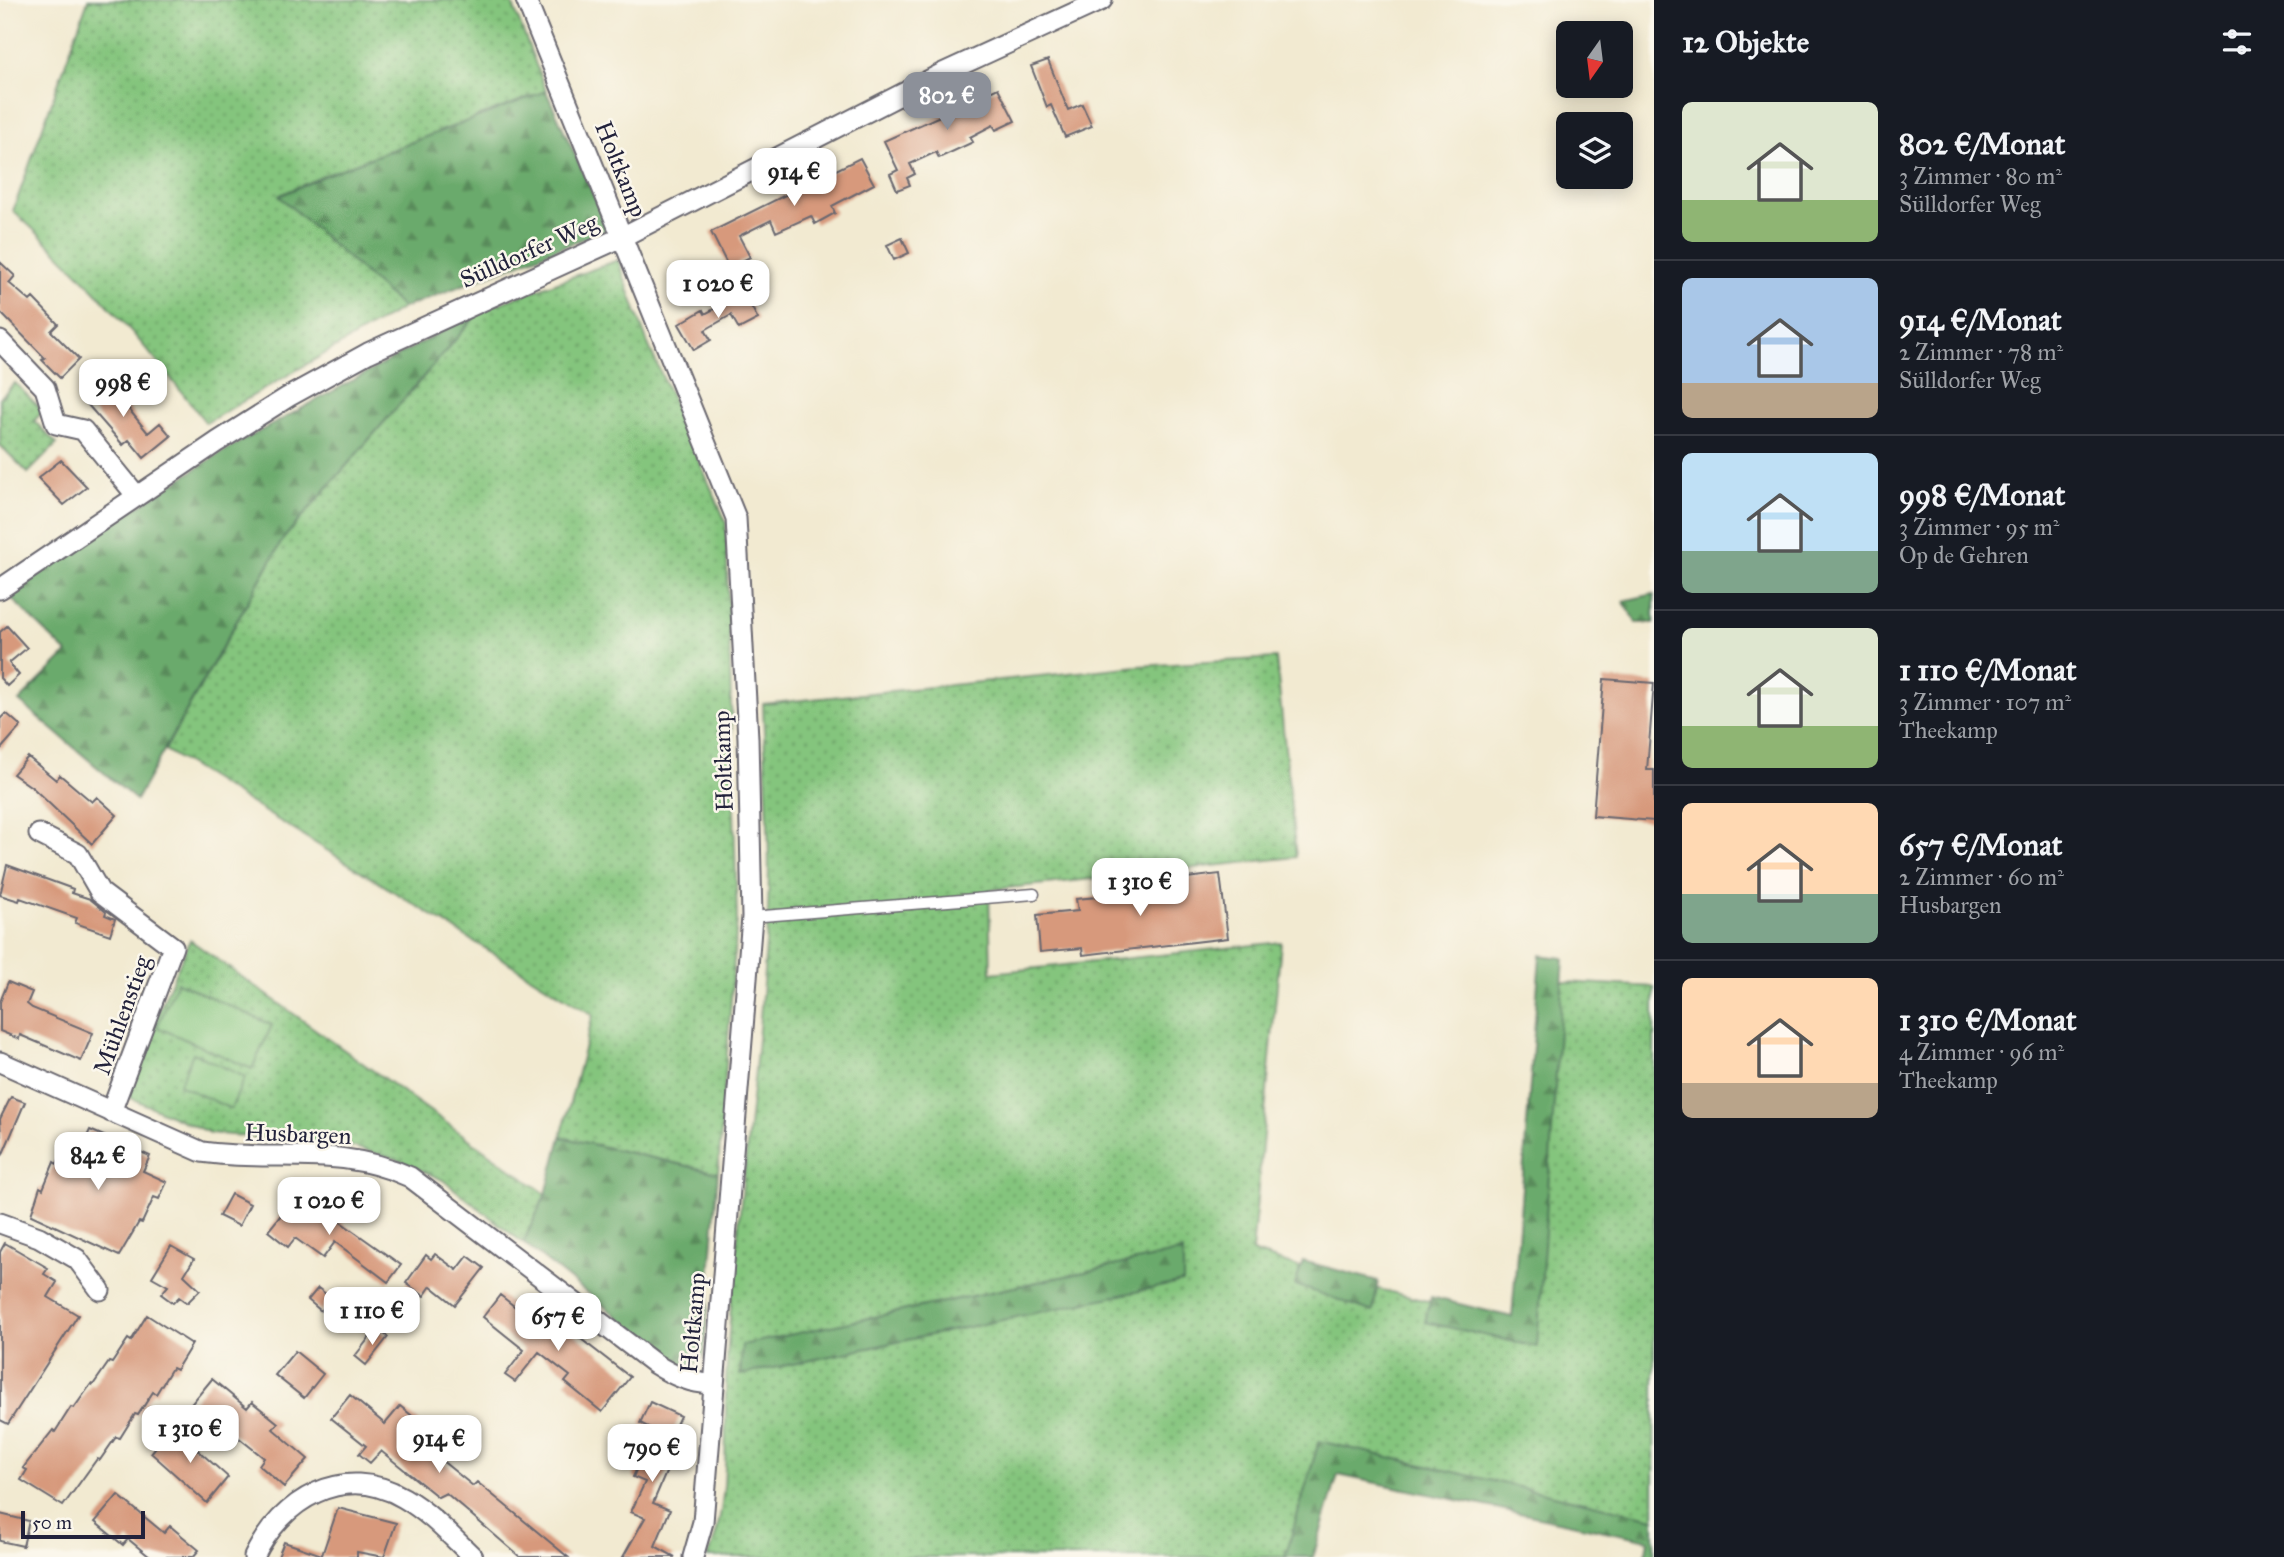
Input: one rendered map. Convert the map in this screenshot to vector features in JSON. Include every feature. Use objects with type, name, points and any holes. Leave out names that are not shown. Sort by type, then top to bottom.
[{"type":"street","name":"Holtkamp","points":[[526,0],[736,518],[748,738],[752,918],[712,1384],[703,1522],[693,1557]]},
{"type":"street","name":"Sülldorfer Weg","points":[[1,587],[136,495],[288,397],[368,353],[622,237],[941,74],[1102,0]]},
{"type":"street","points":[[0,341],[45,388],[56,424],[83,430],[136,495]]},
{"type":"street","name":"Mühlenstieg","points":[[39,834],[78,853],[100,892],[173,947],[111,1112]]},
{"type":"street","name":"Husbargen","points":[[0,1062],[202,1152],[236,1157],[320,1155],[352,1158],[392,1169],[410,1178],[655,1364],[684,1380],[712,1384]]},
{"type":"street","points":[[0,1223],[39,1237],[77,1259],[100,1290]]},
{"type":"street","points":[[254,1557],[269,1529],[287,1509],[310,1495],[328,1489],[361,1485],[402,1497],[433,1518],[473,1557]]},
{"type":"lane","points":[[752,918],[1034,894]]},
{"type":"green space","points":[[88,0],[511,0],[546,91],[280,195],[403,308],[206,423],[114,312],[66,260],[13,211]]},
{"type":"green space","points":[[546,91],[609,229],[403,308],[279,196],[323,176]]},
{"type":"green space","points":[[618,260],[648,344],[726,522],[737,919],[718,1173],[561,1137],[593,1015],[165,750],[283,539],[481,310]]},
{"type":"green space","points":[[481,310],[283,539],[136,800],[19,701],[67,653],[6,593],[220,453]]},
{"type":"green space","points":[[15,383],[43,411],[34,421],[57,444],[28,473],[0,445],[0,398]]},
{"type":"green space","points":[[1654,594],[1654,623],[1637,623],[1623,601]]},
{"type":"green space","points":[[1276,658],[1296,857],[989,890],[991,973],[1281,942],[1252,1252],[1326,1276],[1524,1325],[1547,981],[1654,987],[1654,1524],[1327,1451],[1296,1557],[708,1557],[716,1535],[724,1486],[727,1358],[760,1022],[768,910],[763,704],[1138,666]]},
{"type":"green space","points":[[190,940],[546,1194],[523,1243],[443,1180],[396,1159],[354,1147],[210,1133],[122,1094]]},
{"type":"green space","points":[[1540,955],[1564,958],[1537,1347],[1425,1322],[1431,1297],[1512,1317]]},
{"type":"green space","points":[[177,982],[272,1025],[252,1069],[157,1027]]},
{"type":"green space","points":[[193,1053],[245,1077],[231,1109],[179,1085]]},
{"type":"green space","points":[[561,1137],[718,1173],[704,1355],[695,1363],[685,1365],[676,1362],[523,1243],[546,1194]]},
{"type":"green space","points":[[1183,1251],[1183,1282],[740,1375],[742,1345]]},
{"type":"green space","points":[[1303,1261],[1378,1281],[1373,1312],[1295,1285]]},
{"type":"green space","points":[[1319,1441],[1654,1518],[1654,1557],[1645,1557],[1648,1540],[1338,1475],[1313,1557],[1285,1557]]},
{"type":"building","points":[[1048,60],[1068,110],[1082,104],[1092,126],[1065,137],[1051,105],[1047,107],[1031,66]]},
{"type":"building","points":[[998,88],[1015,121],[996,130],[993,125],[970,137],[973,142],[939,158],[936,152],[910,164],[915,174],[907,178],[910,185],[897,190],[890,174],[898,170],[884,141],[940,116],[937,109],[962,98],[965,104]]},
{"type":"building","points":[[860,158],[874,184],[832,206],[835,213],[815,224],[811,216],[776,232],[771,220],[739,236],[750,257],[729,268],[711,232]]},
{"type":"building","points":[[902,238],[909,253],[894,260],[887,245]]},
{"type":"building","points":[[0,262],[15,276],[9,283],[30,301],[33,298],[58,324],[51,331],[79,359],[60,378],[42,360],[45,358],[0,312]]},
{"type":"building","points":[[744,293],[758,319],[739,329],[731,315],[705,330],[711,340],[694,350],[679,324],[703,310],[705,314]]},
{"type":"building","points":[[103,377],[148,433],[160,423],[171,436],[144,458],[129,440],[123,445],[81,397]]},
{"type":"building","points":[[61,460],[87,487],[64,505],[38,478]]},
{"type":"building","points":[[7,626],[27,648],[9,663],[19,675],[7,686],[0,678],[0,632]]},
{"type":"building","points":[[1604,679],[1654,683],[1647,770],[1654,770],[1654,821],[1593,816]]},
{"type":"building","points":[[6,713],[21,726],[0,750],[0,719]]},
{"type":"building","points":[[28,757],[56,780],[60,775],[92,802],[97,797],[117,815],[92,844],[33,788],[13,774]]},
{"type":"building","points":[[7,865],[73,889],[72,893],[90,899],[106,912],[105,915],[115,919],[110,935],[75,923],[77,918],[20,898],[19,901],[0,895]]},
{"type":"building","points":[[1220,874],[1228,938],[1083,955],[1082,948],[1040,952],[1037,915],[1078,911],[1076,899],[1120,895],[1119,886]]},
{"type":"building","points":[[8,982],[32,992],[27,1004],[32,1008],[93,1033],[81,1061],[20,1035],[19,1039],[0,1031],[0,1002]]},
{"type":"building","points":[[11,1097],[25,1102],[2,1156],[0,1119]]},
{"type":"building","points":[[90,1130],[150,1156],[143,1171],[167,1182],[159,1199],[154,1197],[142,1223],[139,1222],[119,1256],[31,1215],[40,1187],[43,1189],[54,1162],[57,1164],[70,1136],[84,1143]]},
{"type":"building","points":[[231,1194],[250,1204],[239,1226],[219,1216]]},
{"type":"building","points":[[297,1195],[328,1220],[332,1216],[401,1265],[388,1282],[335,1242],[323,1258],[295,1238],[288,1247],[268,1231]]},
{"type":"building","points":[[5,1243],[48,1268],[44,1274],[57,1282],[48,1297],[78,1315],[8,1424],[0,1420],[0,1252]]},
{"type":"building","points":[[171,1246],[194,1259],[184,1275],[200,1290],[187,1303],[179,1297],[173,1303],[161,1294],[168,1286],[152,1277]]},
{"type":"building","points":[[435,1254],[457,1270],[468,1256],[484,1268],[455,1305],[431,1286],[424,1296],[406,1283],[426,1255],[431,1259]]},
{"type":"building","points":[[318,1288],[331,1298],[321,1311],[308,1300]]},
{"type":"building","points":[[500,1295],[533,1321],[540,1313],[565,1333],[568,1329],[630,1377],[602,1412],[565,1382],[570,1376],[539,1352],[515,1382],[505,1375],[524,1350],[483,1317]]},
{"type":"building","points":[[147,1315],[192,1344],[176,1370],[172,1368],[156,1394],[153,1392],[120,1438],[116,1437],[100,1460],[97,1459],[63,1506],[21,1480],[27,1470],[23,1468],[53,1430],[55,1432],[71,1407],[74,1408],[109,1362],[112,1363],[128,1339],[131,1341]]},
{"type":"building","points":[[377,1328],[388,1337],[366,1365],[355,1356]]},
{"type":"building","points":[[295,1351],[323,1374],[304,1398],[275,1375]]},
{"type":"building","points":[[212,1379],[247,1408],[252,1402],[278,1423],[273,1429],[308,1459],[284,1487],[259,1465],[264,1458],[219,1422],[213,1429],[188,1408]]},
{"type":"building","points":[[350,1395],[385,1424],[400,1406],[434,1434],[424,1446],[473,1486],[477,1482],[568,1557],[520,1557],[446,1493],[438,1497],[381,1451],[370,1463],[359,1454],[366,1446],[331,1418]]},
{"type":"building","points":[[650,1402],[680,1416],[661,1457],[671,1461],[653,1503],[670,1510],[655,1546],[675,1557],[623,1557],[645,1518],[631,1512],[645,1482],[633,1477],[654,1430],[640,1423]]},
{"type":"building","points":[[172,1427],[228,1477],[207,1503],[151,1453]]},
{"type":"building","points":[[118,1495],[164,1533],[170,1526],[199,1550],[193,1557],[150,1557],[128,1539],[123,1545],[95,1522]]},
{"type":"building","points":[[338,1508],[396,1523],[384,1557],[357,1552],[357,1557],[278,1557],[284,1542],[322,1555]]},
{"type":"building","points":[[0,1514],[29,1521],[23,1546],[0,1541]]}]
